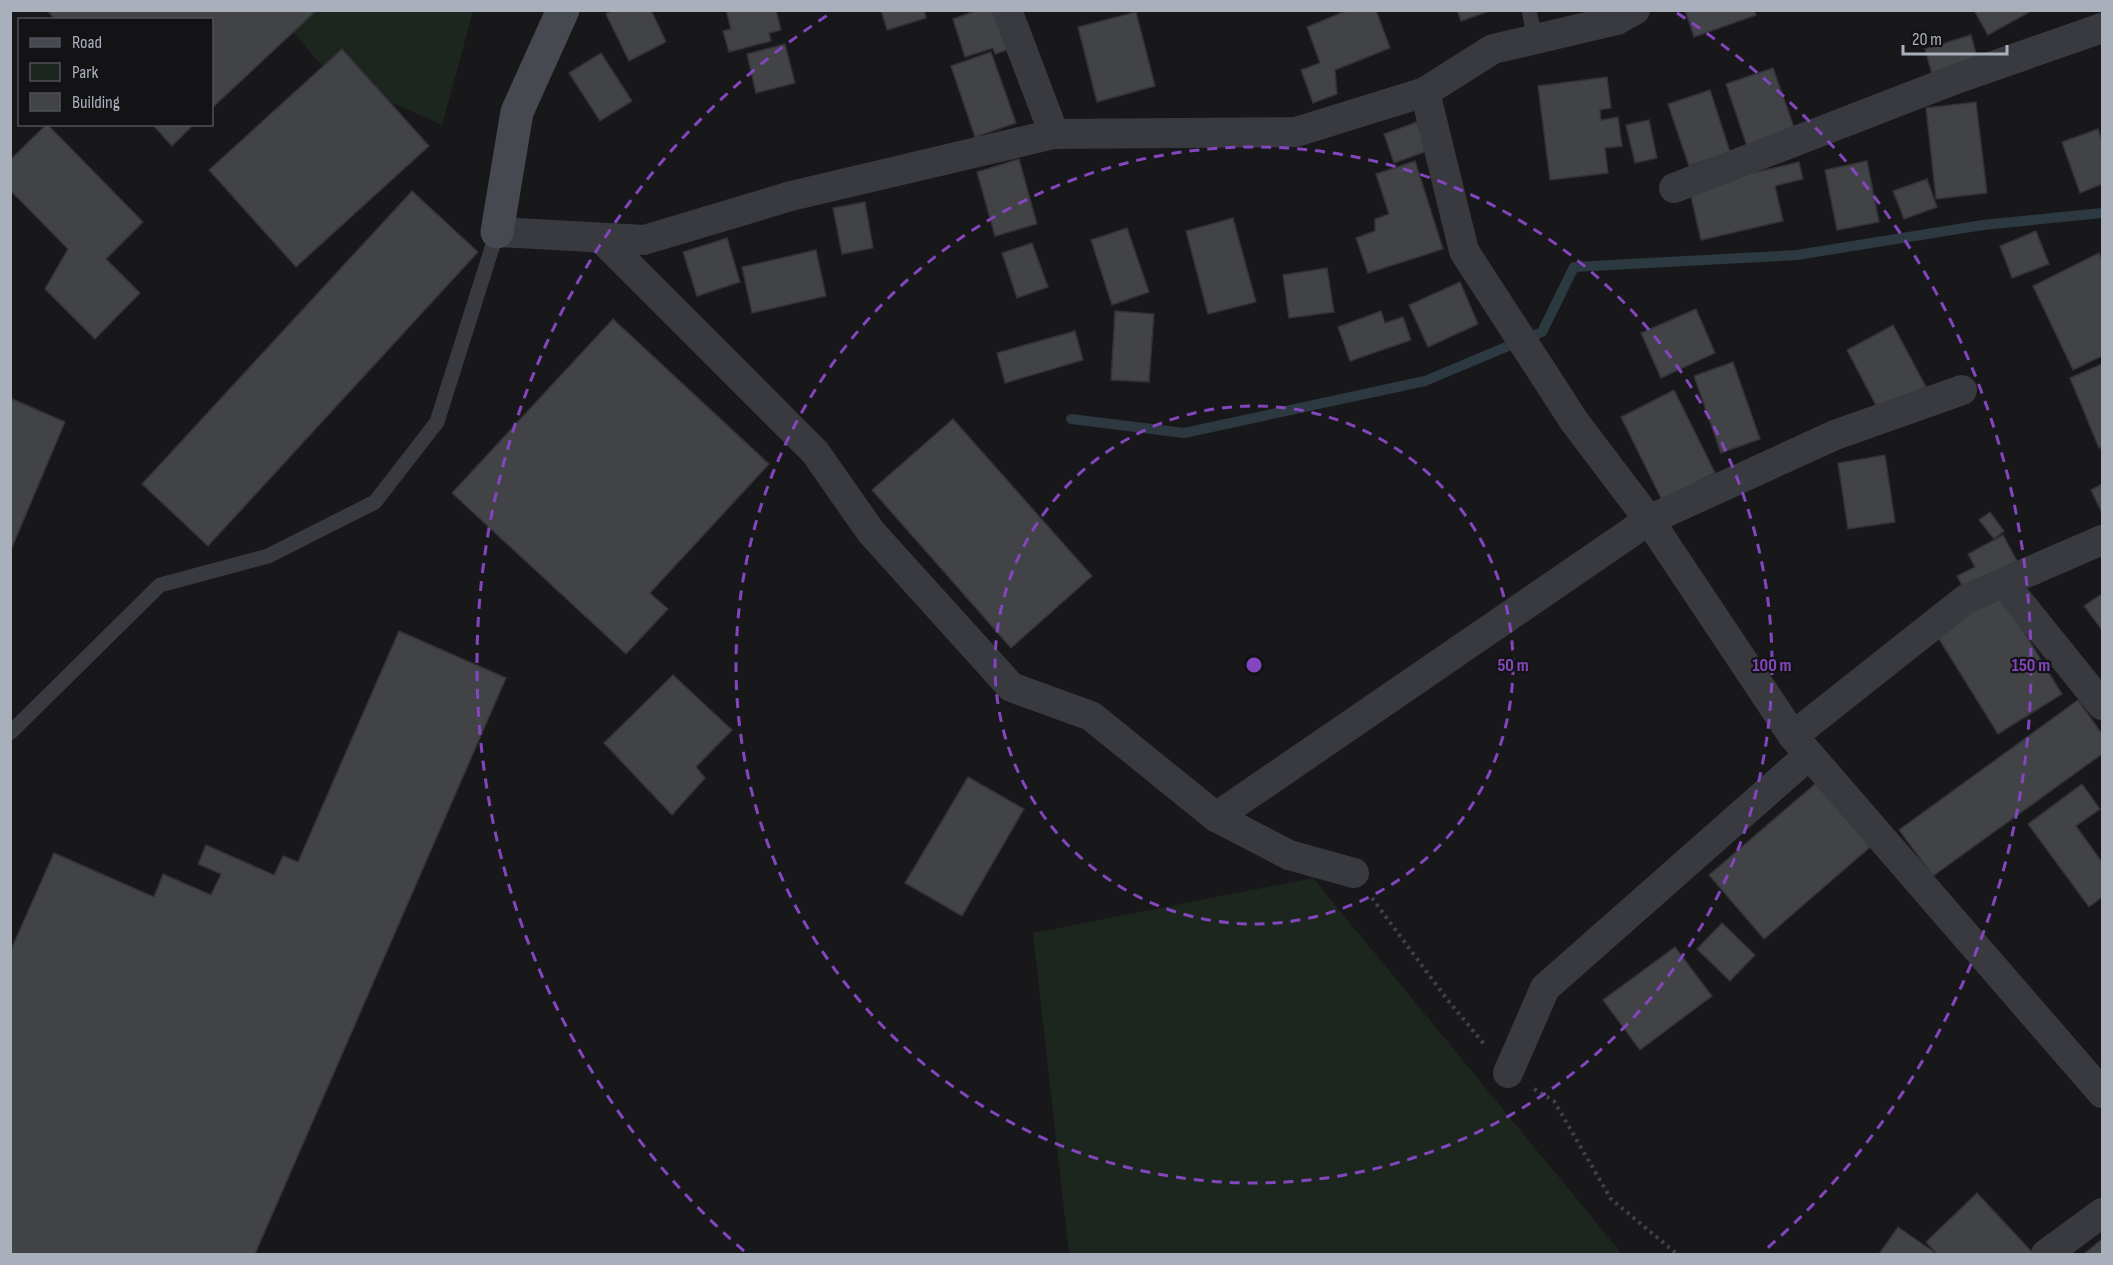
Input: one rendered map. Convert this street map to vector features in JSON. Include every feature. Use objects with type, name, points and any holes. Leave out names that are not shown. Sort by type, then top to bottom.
[{"type":"street","points":[[562,10],[517,112],[497,232],[644,240],[791,196],[1054,134],[1296,132],[1425,92],[1493,49],[1617,20],[1635,10]]},
{"type":"street","points":[[1007,10],[1054,134]]},
{"type":"street","points":[[1674,188],[1956,79],[2103,28]]},
{"type":"street","points":[[1425,92],[1464,251],[1574,421],[1649,520],[1801,746],[2103,1093]]},
{"type":"street","points":[[602,239],[815,452],[871,532],[1011,687],[1091,716],[1216,817],[1289,855],[1354,873]]},
{"type":"street","points":[[1216,817],[1649,520],[1835,435],[1962,390]]},
{"type":"street","points":[[1508,1073],[1545,988],[1801,746],[1966,599],[2103,540]]},
{"type":"street","points":[[2004,583],[2103,705]]},
{"type":"street","points":[[2046,1254],[2103,1213]]},
{"type":"lane","points":[[1529,10],[1535,39]]},
{"type":"lane","points":[[10,733],[160,585],[268,556],[375,502],[437,422],[497,232]]},
{"type":"green space","points":[[275,11],[473,11],[442,125],[330,75]]},
{"type":"green space","points":[[1313,878],[1622,1254],[1069,1254],[1033,933]]},
{"type":"building","points":[[47,10],[317,10],[213,107],[213,18],[53,18]]},
{"type":"building","points":[[613,10],[651,10],[666,42],[629,61],[606,14]]},
{"type":"building","points":[[726,10],[776,10],[781,30],[769,33],[771,41],[729,52],[723,31],[731,29]]},
{"type":"building","points":[[881,10],[924,10],[926,18],[887,30]]},
{"type":"building","points":[[978,10],[995,10],[1007,50],[995,54],[993,48],[965,57],[953,19]]},
{"type":"building","points":[[1348,10],[1376,10],[1390,48],[1335,70],[1337,94],[1313,103],[1301,70],[1320,63],[1307,27]]},
{"type":"building","points":[[1457,10],[1492,10],[1461,21]]},
{"type":"building","points":[[1685,10],[1754,10],[1756,15],[1694,37]]},
{"type":"building","points":[[1974,10],[2033,10],[1988,35]]},
{"type":"building","points":[[1136,12],[1155,86],[1097,102],[1078,27]]},
{"type":"building","points":[[1971,35],[1978,61],[1932,74],[1925,49]]},
{"type":"building","points":[[785,44],[795,83],[756,93],[747,54]]},
{"type":"building","points":[[342,49],[429,146],[296,267],[209,170]]},
{"type":"building","points":[[991,52],[1016,123],[975,137],[951,66]]},
{"type":"building","points":[[601,53],[632,101],[600,121],[569,73]]},
{"type":"building","points":[[1773,68],[1795,130],[1747,146],[1726,84]]},
{"type":"building","points":[[1607,77],[1611,108],[1600,110],[1601,120],[1618,117],[1622,146],[1605,148],[1608,173],[1550,180],[1538,86]]},
{"type":"building","points":[[1710,90],[1730,152],[1689,166],[1668,104]]},
{"type":"building","points":[[1976,102],[1987,193],[1936,199],[1926,108]]},
{"type":"building","points":[[1649,120],[1657,158],[1635,163],[1626,125]]},
{"type":"building","points":[[1417,122],[1427,151],[1394,163],[1384,134]]},
{"type":"building","points":[[45,126],[49,126],[143,222],[106,259],[140,293],[95,339],[45,289],[68,249],[10,190],[10,160]]},
{"type":"building","points":[[154,126],[192,126],[172,146]]},
{"type":"building","points":[[2098,129],[2102,141],[2102,184],[2080,193],[2062,142]]},
{"type":"building","points":[[1019,159],[1037,224],[995,236],[977,172]]},
{"type":"building","points":[[1415,161],[1443,249],[1368,273],[1356,238],[1375,231],[1375,219],[1389,214],[1376,174]]},
{"type":"building","points":[[1867,161],[1879,222],[1837,230],[1825,170]]},
{"type":"building","points":[[1799,162],[1803,179],[1775,186],[1783,221],[1701,240],[1689,188]]},
{"type":"building","points":[[1927,179],[1937,207],[1904,219],[1893,191]]},
{"type":"building","points":[[412,191],[478,252],[208,546],[142,484]]},
{"type":"building","points":[[865,202],[873,248],[842,254],[833,208]]},
{"type":"building","points":[[1233,218],[1256,302],[1208,314],[1186,231]]},
{"type":"building","points":[[1127,228],[1149,292],[1112,305],[1091,240]]},
{"type":"building","points":[[2036,231],[2049,264],[2012,278],[2000,246]]},
{"type":"building","points":[[727,238],[740,282],[697,296],[683,252]]},
{"type":"building","points":[[1032,243],[1048,287],[1017,298],[1002,253]]},
{"type":"building","points":[[816,250],[826,296],[752,313],[742,267]]},
{"type":"building","points":[[2099,253],[2102,260],[2102,356],[2073,370],[2033,286]]},
{"type":"building","points":[[1327,268],[1334,312],[1289,318],[1283,275]]},
{"type":"building","points":[[1460,282],[1478,324],[1428,347],[1409,305]]},
{"type":"building","points":[[1696,309],[1715,353],[1661,378],[1641,333]]},
{"type":"building","points":[[1115,311],[1154,314],[1149,382],[1111,380]]},
{"type":"building","points":[[1381,311],[1385,323],[1403,317],[1411,340],[1350,361],[1338,327]]},
{"type":"building","points":[[613,319],[769,464],[650,593],[668,609],[626,654],[452,493]]},
{"type":"building","points":[[1893,325],[1926,387],[1879,411],[1847,350]]},
{"type":"building","points":[[1075,331],[1083,360],[1005,383],[997,353]]},
{"type":"building","points":[[1733,362],[1760,439],[1721,453],[1694,376]]},
{"type":"building","points":[[2102,364],[2102,447],[2099,448],[2070,378]]},
{"type":"building","points":[[1674,390],[1715,473],[1662,500],[1621,417]]},
{"type":"building","points":[[10,398],[65,422],[10,552]]},
{"type":"building","points":[[953,419],[1092,576],[1011,648],[872,490]]},
{"type":"building","points":[[1885,455],[1895,522],[1848,529],[1838,463]]},
{"type":"building","points":[[2102,484],[2102,513],[2091,490]]},
{"type":"building","points":[[1990,512],[2004,531],[1994,539],[1979,520]]},
{"type":"building","points":[[2003,535],[2017,561],[1964,589],[1957,576],[1975,567],[1968,554]]},
{"type":"building","points":[[1999,591],[2062,694],[1998,734],[1934,631]]},
{"type":"building","points":[[2102,594],[2102,630],[2084,606]]},
{"type":"building","points":[[399,631],[506,678],[255,1254],[10,1254],[10,952],[54,853],[154,897],[163,874],[211,895],[221,874],[198,864],[206,845],[274,875],[283,856],[298,862]]},
{"type":"building","points":[[673,675],[732,730],[696,767],[705,778],[672,815],[604,743]]},
{"type":"building","points":[[2078,700],[2102,734],[2102,754],[1933,876],[1899,830]]},
{"type":"building","points":[[968,777],[1024,809],[962,916],[905,883]]},
{"type":"building","points":[[1822,778],[1876,842],[1764,939],[1709,875]]},
{"type":"building","points":[[2082,784],[2100,809],[2076,826],[2102,862],[2102,897],[2089,907],[2028,824]]},
{"type":"building","points":[[1722,923],[1755,955],[1730,981],[1697,949]]},
{"type":"building","points":[[1675,947],[1712,996],[1640,1050],[1603,1000]]},
{"type":"building","points":[[1977,1193],[2033,1253],[1937,1254],[1926,1242]]},
{"type":"building","points":[[1898,1227],[1934,1252],[1932,1254],[1879,1254]]},
{"type":"building","points":[[2102,1239],[2102,1254],[2084,1254]]},
{"type":"waterway","points":[[1071,419],[1184,433],[1425,381],[1542,332],[1574,267],[1797,255],[1983,225],[2102,213]]}]
